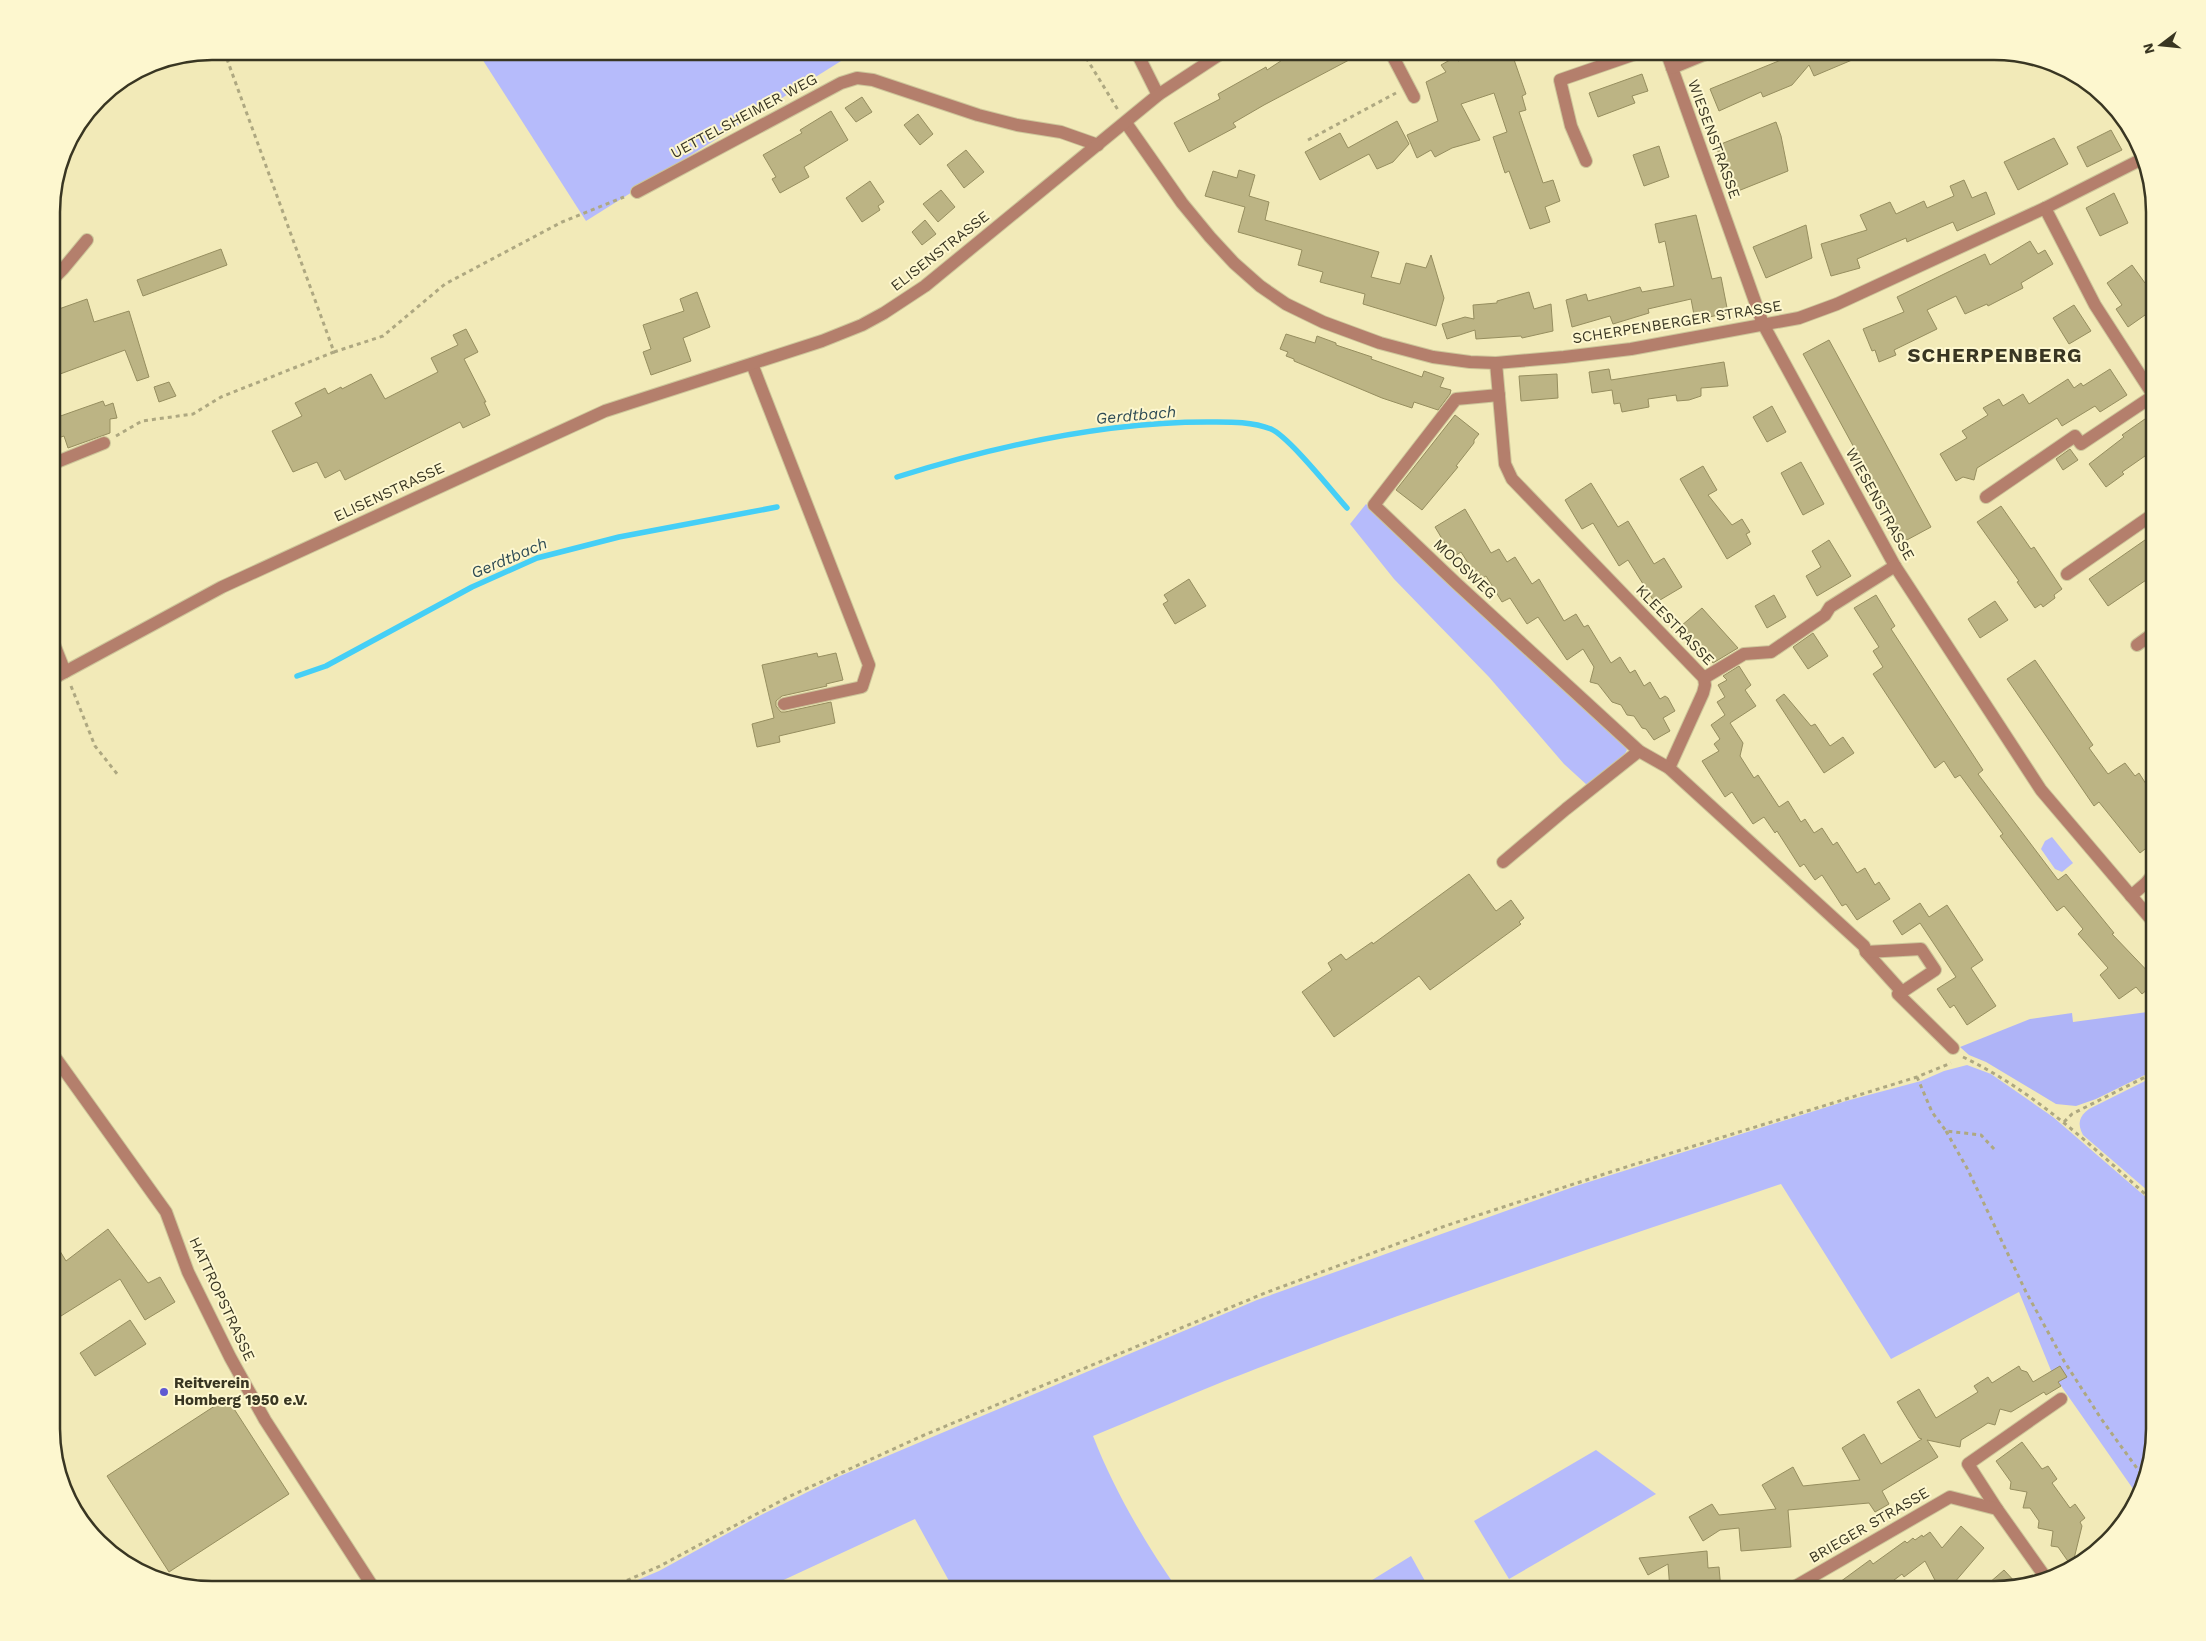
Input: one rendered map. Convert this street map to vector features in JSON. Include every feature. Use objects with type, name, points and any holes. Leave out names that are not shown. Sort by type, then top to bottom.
[{"type":"street","points":[[1140,60],[1158,95]]},
{"type":"street","name":"ELISENSTRASSE","points":[[60,675],[222,587],[605,411],[822,341],[862,325],[925,286],[1158,95],[1211,60]]},
{"type":"street","points":[[1395,60],[1412,92]]},
{"type":"street","points":[[1586,161],[1571,126],[1560,80],[1618,60]]},
{"type":"street","name":"WIESENSTRASSE","points":[[1669,60],[1763,324],[1895,566],[2041,790],[2146,914]]},
{"type":"street","points":[[1672,68],[1691,60]]},
{"type":"street","name":"UETTELSHEIMER WEG","points":[[637,192],[841,83],[857,78],[873,80],[998,120],[1061,132],[1098,146]]},
{"type":"street","name":"SCHERPENBERGER STRASSE","points":[[1126,123],[1182,203],[1234,263],[1260,286],[1286,304],[1323,322],[1380,343],[1434,357],[1470,362],[1496,362],[1631,349],[1799,318],[1836,304],[2044,208],[2138,162]]},
{"type":"street","points":[[2044,208],[2095,305],[2146,385]]},
{"type":"street","points":[[60,273],[87,240]]},
{"type":"street","name":"KLEESTRASSE","points":[[1496,362],[1505,464],[1512,479],[1704,678],[1703,692],[1669,768]]},
{"type":"street","points":[[752,364],[869,665],[862,687],[784,704]]},
{"type":"street","name":"MOOSWEG","points":[[1499,394],[1456,400],[1374,505],[1638,751],[1669,768]]},
{"type":"street","points":[[1986,497],[2075,436],[2081,444],[2146,402]]},
{"type":"street","points":[[60,461],[104,443]]},
{"type":"street","points":[[2067,574],[2146,519]]},
{"type":"street","points":[[1704,678],[1744,654],[1771,652],[1826,615],[1830,607],[1895,566]]},
{"type":"street","points":[[2137,645],[2146,638]]},
{"type":"street","points":[[60,659],[65,672]]},
{"type":"street","points":[[1503,862],[1638,751]]},
{"type":"street","points":[[1669,768],[1864,946],[1866,952],[1902,992]]},
{"type":"street","points":[[2131,896],[2146,882]]},
{"type":"street","points":[[1866,952],[1921,949],[1936,970],[1898,994],[1958,1052]]},
{"type":"street","name":"HATTROPSTRASSE","points":[[60,1064],[166,1212],[188,1272],[230,1357],[265,1420],[369,1581]]},
{"type":"street","points":[[2043,1573],[1968,1464],[2061,1399]]},
{"type":"street","name":"BRIEGER STRASSE","points":[[1805,1581],[1950,1497],[1997,1509]]},
{"type":"path","points":[[227,60],[334,352]]},
{"type":"path","points":[[1089,60],[1126,123]]},
{"type":"path","points":[[1308,140],[1412,92]]},
{"type":"path","points":[[104,443],[142,421],[193,414],[221,397],[334,352],[383,336],[445,284],[562,222],[637,192]]},
{"type":"path","points":[[65,672],[95,746],[118,775]]},
{"type":"path","points":[[626,1581],[660,1566],[788,1497],[922,1436],[1264,1293],[1445,1226],[1629,1166],[1917,1078],[1958,1052],[2013,1085],[2064,1122],[2146,1195]]},
{"type":"path","points":[[2064,1122],[2072,1114],[2146,1077]]},
{"type":"path","points":[[1917,1078],[1932,1112],[1946,1131],[1968,1170],[2026,1292],[2064,1361],[2100,1417],[2140,1472]]},
{"type":"path","points":[[1946,1131],[1981,1135],[1995,1150]]},
{"type":"shaded area","points":[[483,60],[843,60],[586,221]]},
{"type":"shaded area","points":[[1366,504],[1624,744],[1627,750],[1623,757],[1587,785],[1564,764],[1489,677],[1394,579],[1350,524]]},
{"type":"shaded area","points":[[2052,837],[2073,863],[2062,872],[2055,869],[2041,849],[2045,841]]},
{"type":"shaded area","points":[[2146,1012],[2146,1074],[2096,1099],[2076,1106],[2056,1104],[1986,1062],[1969,1055],[1960,1047],[2030,1019],[2072,1013],[2073,1022]]},
{"type":"shaded area","points":[[1967,1065],[1991,1074],[2053,1117],[2146,1197],[2146,1429],[2145,1449],[2141,1468],[2133,1489],[2052,1373],[2019,1292],[1891,1359],[1781,1184],[1376,1324],[1224,1381],[1093,1436],[1110,1476],[1131,1516],[1172,1581],[949,1581],[915,1519],[781,1581],[635,1581],[659,1571],[761,1515],[840,1476],[1257,1300],[1576,1186],[1846,1101],[1921,1081],[1944,1071]]},
{"type":"shaded area","points":[[2146,1080],[2146,1189],[2083,1135],[2080,1120],[2089,1109]]},
{"type":"shaded area","points":[[1596,1450],[1656,1494],[1509,1579],[1474,1521]]},
{"type":"shaded area","points":[[1411,1556],[1425,1581],[1371,1581]]},
{"type":"building","points":[[1282,60],[1349,60],[1264,105],[1233,123],[1236,127],[1189,152],[1174,123],[1220,99],[1218,94],[1266,67],[1267,70]]},
{"type":"building","points":[[1450,60],[1514,60],[1526,94],[1522,96],[1526,110],[1519,112],[1543,183],[1553,180],[1560,201],[1545,207],[1550,222],[1530,229],[1509,171],[1505,173],[1493,137],[1507,132],[1494,93],[1461,104],[1480,140],[1452,148],[1435,157],[1431,150],[1417,158],[1407,135],[1438,121],[1426,82],[1446,72],[1441,65]]},
{"type":"building","points":[[1781,60],[1852,60],[1814,76],[1809,65],[1792,85],[1763,97],[1761,92],[1719,111],[1710,89]]},
{"type":"building","points":[[1642,74],[1648,91],[1632,96],[1635,103],[1598,117],[1589,93]]},
{"type":"building","points":[[862,97],[872,112],[856,122],[845,108]]},
{"type":"building","points":[[831,111],[848,140],[804,167],[809,177],[780,193],[772,179],[776,177],[763,155],[802,133],[800,130]]},
{"type":"building","points":[[918,114],[933,134],[920,145],[904,125]]},
{"type":"building","points":[[1397,121],[1409,144],[1393,162],[1377,169],[1369,154],[1320,180],[1305,152],[1340,133],[1348,148]]},
{"type":"building","points":[[1776,122],[1781,136],[1788,171],[1733,193],[1716,146]]},
{"type":"building","points":[[2111,130],[2122,150],[2087,167],[2077,147]]},
{"type":"building","points":[[2054,138],[2068,164],[2018,190],[2004,162]]},
{"type":"building","points":[[1659,146],[1669,177],[1644,186],[1633,155]]},
{"type":"building","points":[[966,150],[984,172],[964,188],[947,165]]},
{"type":"building","points":[[1239,170],[1255,175],[1249,196],[1269,202],[1265,220],[1379,252],[1371,277],[1400,284],[1406,263],[1426,268],[1431,255],[1444,298],[1436,326],[1363,304],[1365,294],[1320,282],[1323,272],[1298,265],[1302,250],[1238,232],[1245,207],[1205,196],[1213,171],[1237,178]]},
{"type":"building","points":[[1964,180],[1972,198],[1986,192],[1995,214],[1957,231],[1953,222],[1907,242],[1906,238],[1857,259],[1860,268],[1831,276],[1821,244],[1867,230],[1860,215],[1890,202],[1896,214],[1924,201],[1927,208],[1954,196],[1950,186]]},
{"type":"building","points":[[870,181],[884,202],[878,206],[880,210],[862,222],[846,198]]},
{"type":"building","points":[[941,190],[955,207],[938,222],[923,204]]},
{"type":"building","points":[[2114,193],[2128,223],[2100,236],[2086,208]]},
{"type":"building","points":[[1696,215],[1712,279],[1721,277],[1728,313],[1695,320],[1691,299],[1648,309],[1649,313],[1613,324],[1610,316],[1572,327],[1566,300],[1586,294],[1588,301],[1640,287],[1642,292],[1674,286],[1665,241],[1659,243],[1655,224]]},
{"type":"building","points":[[925,220],[936,234],[922,245],[912,232]]},
{"type":"building","points":[[1806,225],[1812,258],[1766,278],[1753,247]]},
{"type":"building","points":[[2030,241],[2038,254],[2045,250],[2053,264],[2021,283],[2023,288],[1988,306],[1987,304],[1965,314],[1956,296],[1927,310],[1937,329],[1894,350],[1896,355],[1879,362],[1875,350],[1872,351],[1863,329],[1904,312],[1897,297],[1985,254],[1990,265]]},
{"type":"building","points":[[221,249],[227,265],[143,296],[137,280]]},
{"type":"building","points":[[2132,265],[2146,282],[2146,314],[2128,327],[2116,309],[2122,305],[2107,283]]},
{"type":"building","points":[[697,292],[710,327],[683,338],[691,361],[651,375],[643,352],[651,349],[643,325],[684,311],[680,299]]},
{"type":"building","points":[[1529,292],[1534,309],[1551,304],[1553,331],[1522,338],[1521,336],[1476,339],[1475,330],[1447,339],[1442,324],[1465,317],[1474,319],[1473,305],[1497,303],[1497,301]]},
{"type":"building","points":[[87,299],[94,322],[129,311],[149,377],[137,381],[125,350],[60,374],[60,309]]},
{"type":"building","points":[[2074,305],[2091,331],[2069,344],[2053,318]]},
{"type":"building","points":[[466,329],[478,352],[464,359],[486,402],[484,402],[490,415],[463,428],[460,422],[345,480],[340,470],[325,478],[317,462],[293,472],[272,431],[302,416],[295,403],[325,388],[328,394],[341,387],[342,389],[371,374],[385,399],[438,372],[431,358],[458,345],[453,335]]},
{"type":"building","points":[[1286,334],[1315,343],[1317,336],[1336,343],[1336,345],[1372,357],[1371,359],[1422,377],[1424,371],[1444,378],[1440,387],[1451,390],[1450,394],[1438,410],[1414,402],[1412,408],[1382,398],[1286,356],[1288,352],[1280,349]]},
{"type":"building","points":[[1829,340],[1931,527],[1905,541],[1803,354]]},
{"type":"building","points":[[1724,362],[1728,386],[1701,388],[1701,396],[1689,400],[1677,401],[1676,395],[1648,399],[1649,407],[1622,412],[1620,403],[1614,404],[1612,390],[1592,393],[1589,372],[1609,369],[1611,380]]},
{"type":"building","points":[[2110,369],[2127,395],[2100,412],[2095,406],[2062,426],[2057,418],[1977,468],[1974,480],[1963,477],[1956,481],[1940,454],[1967,438],[1962,431],[1988,415],[1983,408],[1999,399],[2003,406],[2023,394],[2029,404],[2068,379],[2074,388],[2081,383],[2083,386]]},
{"type":"building","points":[[1557,374],[1558,398],[1521,401],[1519,376]]},
{"type":"building","points":[[169,382],[176,396],[159,402],[154,387]]},
{"type":"building","points":[[103,401],[105,406],[113,403],[117,418],[110,419],[110,433],[68,448],[64,436],[60,437],[60,416]]},
{"type":"building","points":[[1772,406],[1786,432],[1767,442],[1753,417]]},
{"type":"building","points":[[1455,415],[1479,434],[1456,466],[1458,467],[1422,510],[1396,490]]},
{"type":"building","points":[[2146,418],[2146,455],[2122,472],[2124,474],[2106,487],[2089,464],[2124,437],[2122,435]]},
{"type":"building","points":[[2070,449],[2078,460],[2063,470],[2056,459]]},
{"type":"building","points":[[1801,462],[1824,504],[1803,515],[1781,473]]},
{"type":"building","points":[[1703,466],[1717,490],[1708,495],[1732,525],[1742,519],[1750,532],[1746,534],[1751,544],[1727,559],[1680,479]]},
{"type":"building","points":[[1591,483],[1618,527],[1628,521],[1654,564],[1664,558],[1682,587],[1655,603],[1628,560],[1619,566],[1593,523],[1582,529],[1565,500]]},
{"type":"building","points":[[2001,506],[2031,549],[2034,547],[2062,589],[2054,595],[2055,598],[2043,607],[2041,604],[2035,608],[2017,582],[2019,581],[1977,522]]},
{"type":"building","points":[[1465,509],[1491,553],[1499,549],[1507,562],[1515,557],[1532,584],[1539,579],[1564,621],[1576,614],[1584,627],[1588,625],[1611,663],[1620,657],[1630,673],[1635,670],[1644,686],[1650,682],[1660,699],[1665,696],[1668,698],[1675,711],[1663,718],[1670,731],[1654,740],[1646,729],[1642,728],[1634,716],[1627,715],[1621,705],[1612,702],[1598,684],[1590,682],[1594,667],[1583,649],[1567,660],[1538,617],[1527,624],[1510,598],[1502,602],[1486,576],[1479,580],[1461,552],[1453,557],[1435,527]]},
{"type":"building","points":[[2146,539],[2146,580],[2108,606],[2089,579]]},
{"type":"building","points":[[1829,540],[1851,576],[1817,596],[1806,576],[1821,567],[1812,551]]},
{"type":"building","points":[[1189,579],[1206,606],[1175,624],[1163,604],[1168,601],[1164,595]]},
{"type":"building","points":[[1774,595],[1786,617],[1767,628],[1755,606]]},
{"type":"building","points":[[1876,595],[1895,626],[1891,629],[1983,770],[1978,774],[2058,880],[2066,874],[2114,933],[2112,934],[2146,970],[2146,991],[2142,994],[2136,987],[2119,999],[2100,975],[2108,968],[2078,934],[2083,929],[2064,906],[2057,911],[2000,836],[2003,834],[1960,775],[1955,778],[1944,761],[1935,768],[1873,674],[1883,667],[1873,651],[1879,647],[1854,608]]},
{"type":"building","points":[[1995,601],[2008,620],[1980,638],[1968,619]]},
{"type":"building","points":[[1702,608],[1738,648],[1713,663],[1681,626]]},
{"type":"building","points":[[1813,633],[1828,656],[1808,669],[1793,647]]},
{"type":"building","points":[[817,653],[818,657],[836,653],[843,680],[826,684],[827,686],[782,696],[776,701],[776,706],[781,712],[785,712],[831,702],[835,723],[779,736],[780,742],[757,747],[752,724],[774,718],[762,665]]},
{"type":"building","points":[[2035,660],[2093,745],[2089,748],[2108,774],[2125,763],[2135,776],[2139,773],[2146,784],[2146,848],[2140,853],[2099,802],[2094,806],[2007,679]]},
{"type":"building","points":[[1739,666],[1751,685],[1745,690],[1756,706],[1730,723],[1743,743],[1740,756],[1754,778],[1758,775],[1779,807],[1788,801],[1801,822],[1805,819],[1814,833],[1822,828],[1833,845],[1837,842],[1857,873],[1865,868],[1875,885],[1879,882],[1890,899],[1857,920],[1846,904],[1842,906],[1822,875],[1815,880],[1804,864],[1800,867],[1777,831],[1775,833],[1764,817],[1753,824],[1732,792],[1725,797],[1702,761],[1719,751],[1714,744],[1720,739],[1711,725],[1725,715],[1717,702],[1725,697],[1718,685],[1727,680],[1723,676]]},
{"type":"building","points":[[1784,694],[1811,726],[1815,724],[1830,746],[1843,737],[1854,753],[1824,773],[1776,700]]},
{"type":"building","points":[[1469,874],[1496,911],[1511,900],[1524,918],[1519,922],[1521,924],[1430,990],[1419,976],[1334,1037],[1302,992],[1332,970],[1328,963],[1341,954],[1346,960],[1372,942],[1373,944]]},
{"type":"building","points":[[1920,903],[1929,917],[1947,905],[1983,960],[1971,968],[1996,1006],[1967,1025],[1954,1005],[1950,1008],[1937,989],[1956,977],[1920,923],[1902,935],[1893,921]]},
{"type":"building","points":[[108,1229],[148,1283],[160,1277],[175,1302],[145,1320],[120,1279],[61,1316],[60,1251],[66,1261]]},
{"type":"building","points":[[130,1320],[146,1344],[95,1376],[80,1353]]},
{"type":"building","points":[[2019,1366],[2021,1370],[2027,1372],[2033,1382],[2060,1366],[2067,1377],[2058,1382],[2061,1386],[2046,1395],[2044,1392],[2011,1412],[2000,1409],[1995,1425],[1988,1423],[1961,1440],[1960,1447],[1927,1440],[1938,1457],[1882,1491],[1889,1504],[1875,1512],[1869,1503],[1788,1510],[1791,1547],[1741,1551],[1739,1528],[1720,1530],[1703,1541],[1689,1517],[1712,1504],[1719,1515],[1776,1509],[1762,1485],[1793,1467],[1803,1486],[1860,1480],[1842,1448],[1864,1434],[1881,1464],[1922,1439],[1919,1438],[1897,1402],[1919,1389],[1936,1418],[1978,1392],[1974,1386],[1988,1377],[1992,1383]]},
{"type":"building","points":[[227,1398],[289,1494],[169,1572],[107,1476]]},
{"type":"building","points":[[2022,1442],[2042,1469],[2048,1466],[2057,1479],[2052,1483],[2070,1508],[2075,1504],[2085,1518],[2080,1522],[2082,1526],[2074,1557],[2068,1561],[2058,1547],[2051,1546],[2053,1531],[2038,1528],[2039,1521],[2030,1508],[2023,1508],[2027,1492],[2010,1489],[2011,1482],[1996,1461]]},
{"type":"building","points":[[1961,1526],[1984,1548],[1956,1581],[1935,1581],[1925,1561],[1904,1577],[1902,1574],[1893,1581],[1841,1581],[1870,1560],[1873,1564],[1905,1541],[1907,1543],[1913,1538],[1915,1540],[1930,1532],[1942,1548]]},
{"type":"building","points":[[1707,1551],[1708,1568],[1719,1567],[1720,1581],[1669,1581],[1668,1564],[1648,1575],[1639,1558]]},
{"type":"building","points":[[2004,1570],[2013,1580],[1994,1581],[1991,1581]]},
{"type":"waterway","name":"Gerdtbach","points":[[897,477],[972,455],[1089,431],[1168,423],[1239,422],[1263,426],[1279,434],[1299,453],[1347,508]]},
{"type":"waterway","name":"Gerdtbach","points":[[297,676],[326,666],[472,587],[537,558],[619,537],[777,507]]},
{"type":"place","name":"Reitverein Homberg 1950 e.V.","points":[[164,1392]]},
{"type":"district","name":"SCHERPENBERG","points":[[1995,355]]}]
